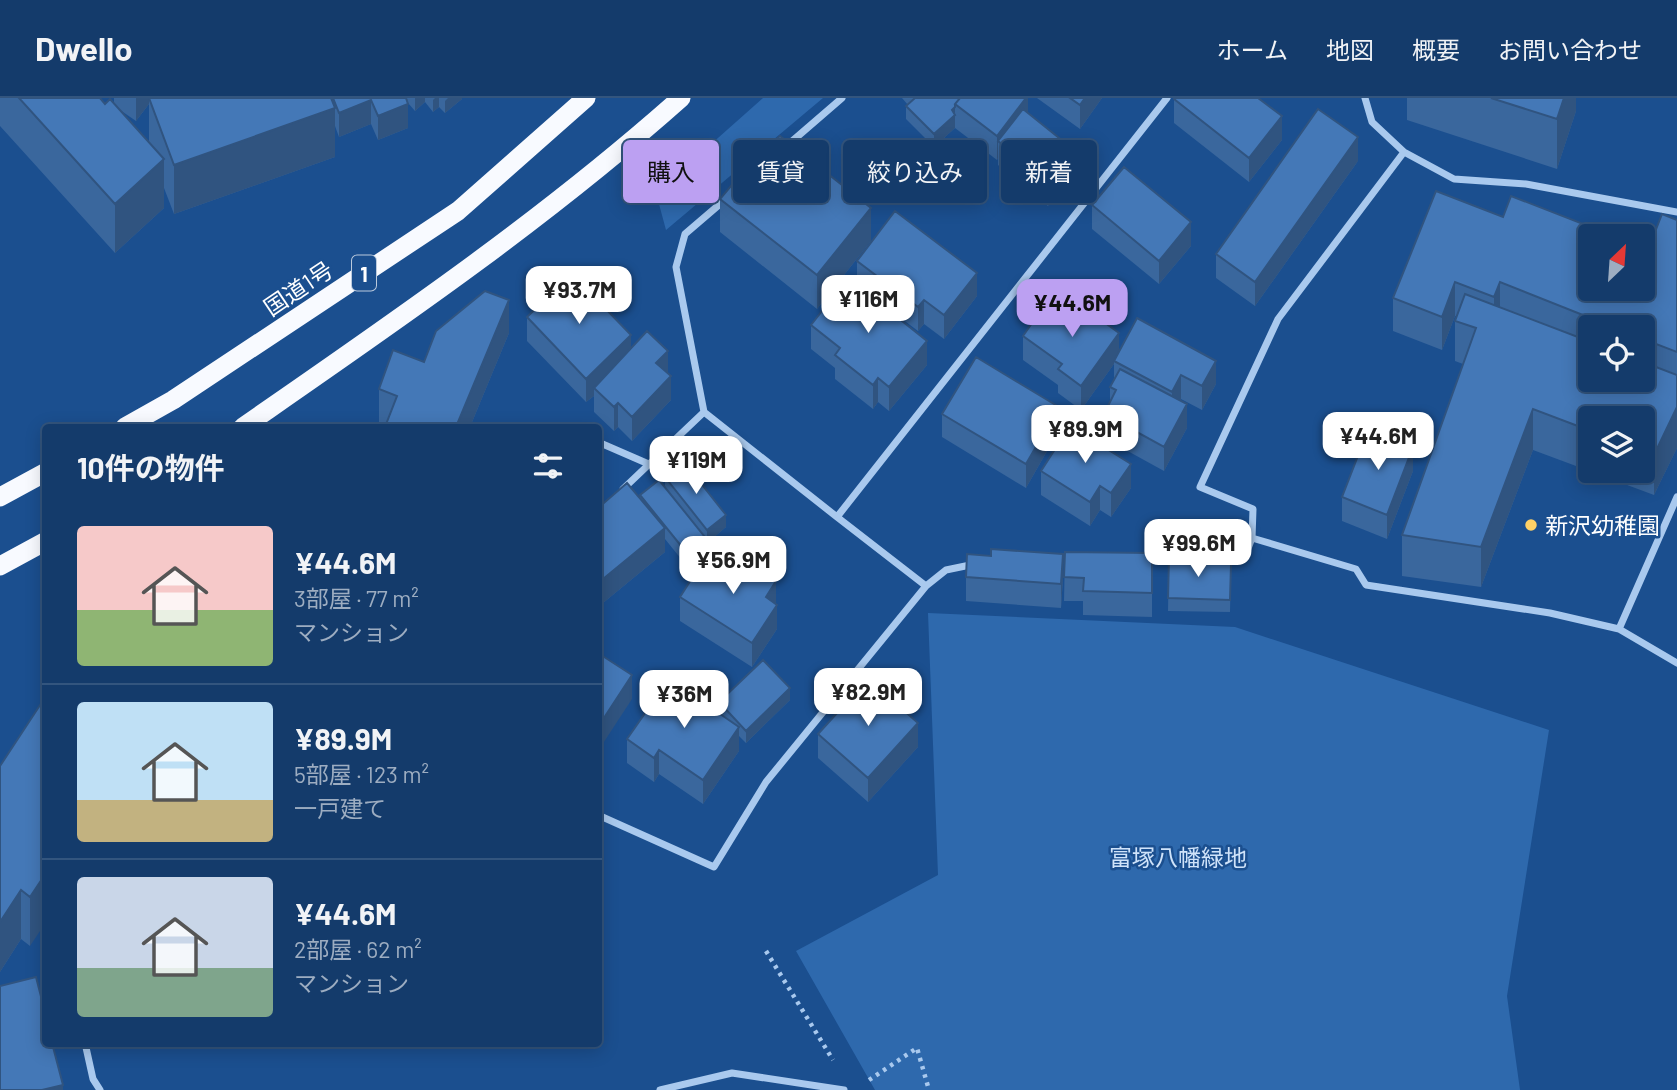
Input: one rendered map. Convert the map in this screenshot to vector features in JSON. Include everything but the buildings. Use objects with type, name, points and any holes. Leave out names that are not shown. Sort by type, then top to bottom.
[{"type":"highway","name":"国道1号","points":[[130,424],[173,400],[457,211],[586,98]]},
{"type":"highway","points":[[247,424],[457,278],[622,150],[681,98]]},
{"type":"highway","points":[[0,497],[42,474]]},
{"type":"highway","points":[[0,566],[42,543]]},
{"type":"street","points":[[793,140],[842,98]]},
{"type":"street","points":[[837,517],[1167,98]]},
{"type":"street","points":[[1365,98],[1373,122],[1404,152],[1454,179],[1526,184],[1677,212]]},
{"type":"street","points":[[1138,559],[1244,559],[1252,538],[1253,509],[1200,487],[1278,319],[1404,152]]},
{"type":"street","points":[[733,192],[685,234],[676,267],[704,412],[926,586]]},
{"type":"street","points":[[620,492],[704,412]]},
{"type":"street","points":[[602,444],[651,465]]},
{"type":"street","points":[[1619,629],[1677,497]]},
{"type":"street","points":[[1252,538],[1356,569],[1366,585],[1550,613],[1619,629],[1677,663]]},
{"type":"street","points":[[602,818],[714,867],[766,782],[926,586],[946,570],[982,563]]},
{"type":"street","points":[[86,1047],[93,1079],[100,1090]]},
{"type":"street","points":[[660,1090],[732,1073],[844,1090]]},
{"type":"path","points":[[766,951],[837,1067]]},
{"type":"path","points":[[864,1083],[917,1048],[929,1090]]},
{"type":"green space","points":[[763,98],[823,98],[773,140],[733,140],[733,174],[719,185],[719,140],[716,140]]},
{"type":"green space","points":[[659,203],[698,203],[666,230]]},
{"type":"green space","name":"富塚八幡緑地","points":[[928,613],[1235,627],[1549,730],[1507,996],[1520,1090],[875,1090],[796,951],[938,875]]},
{"type":"place","name":"新沢幼稚園","points":[[1531,525]]}]
